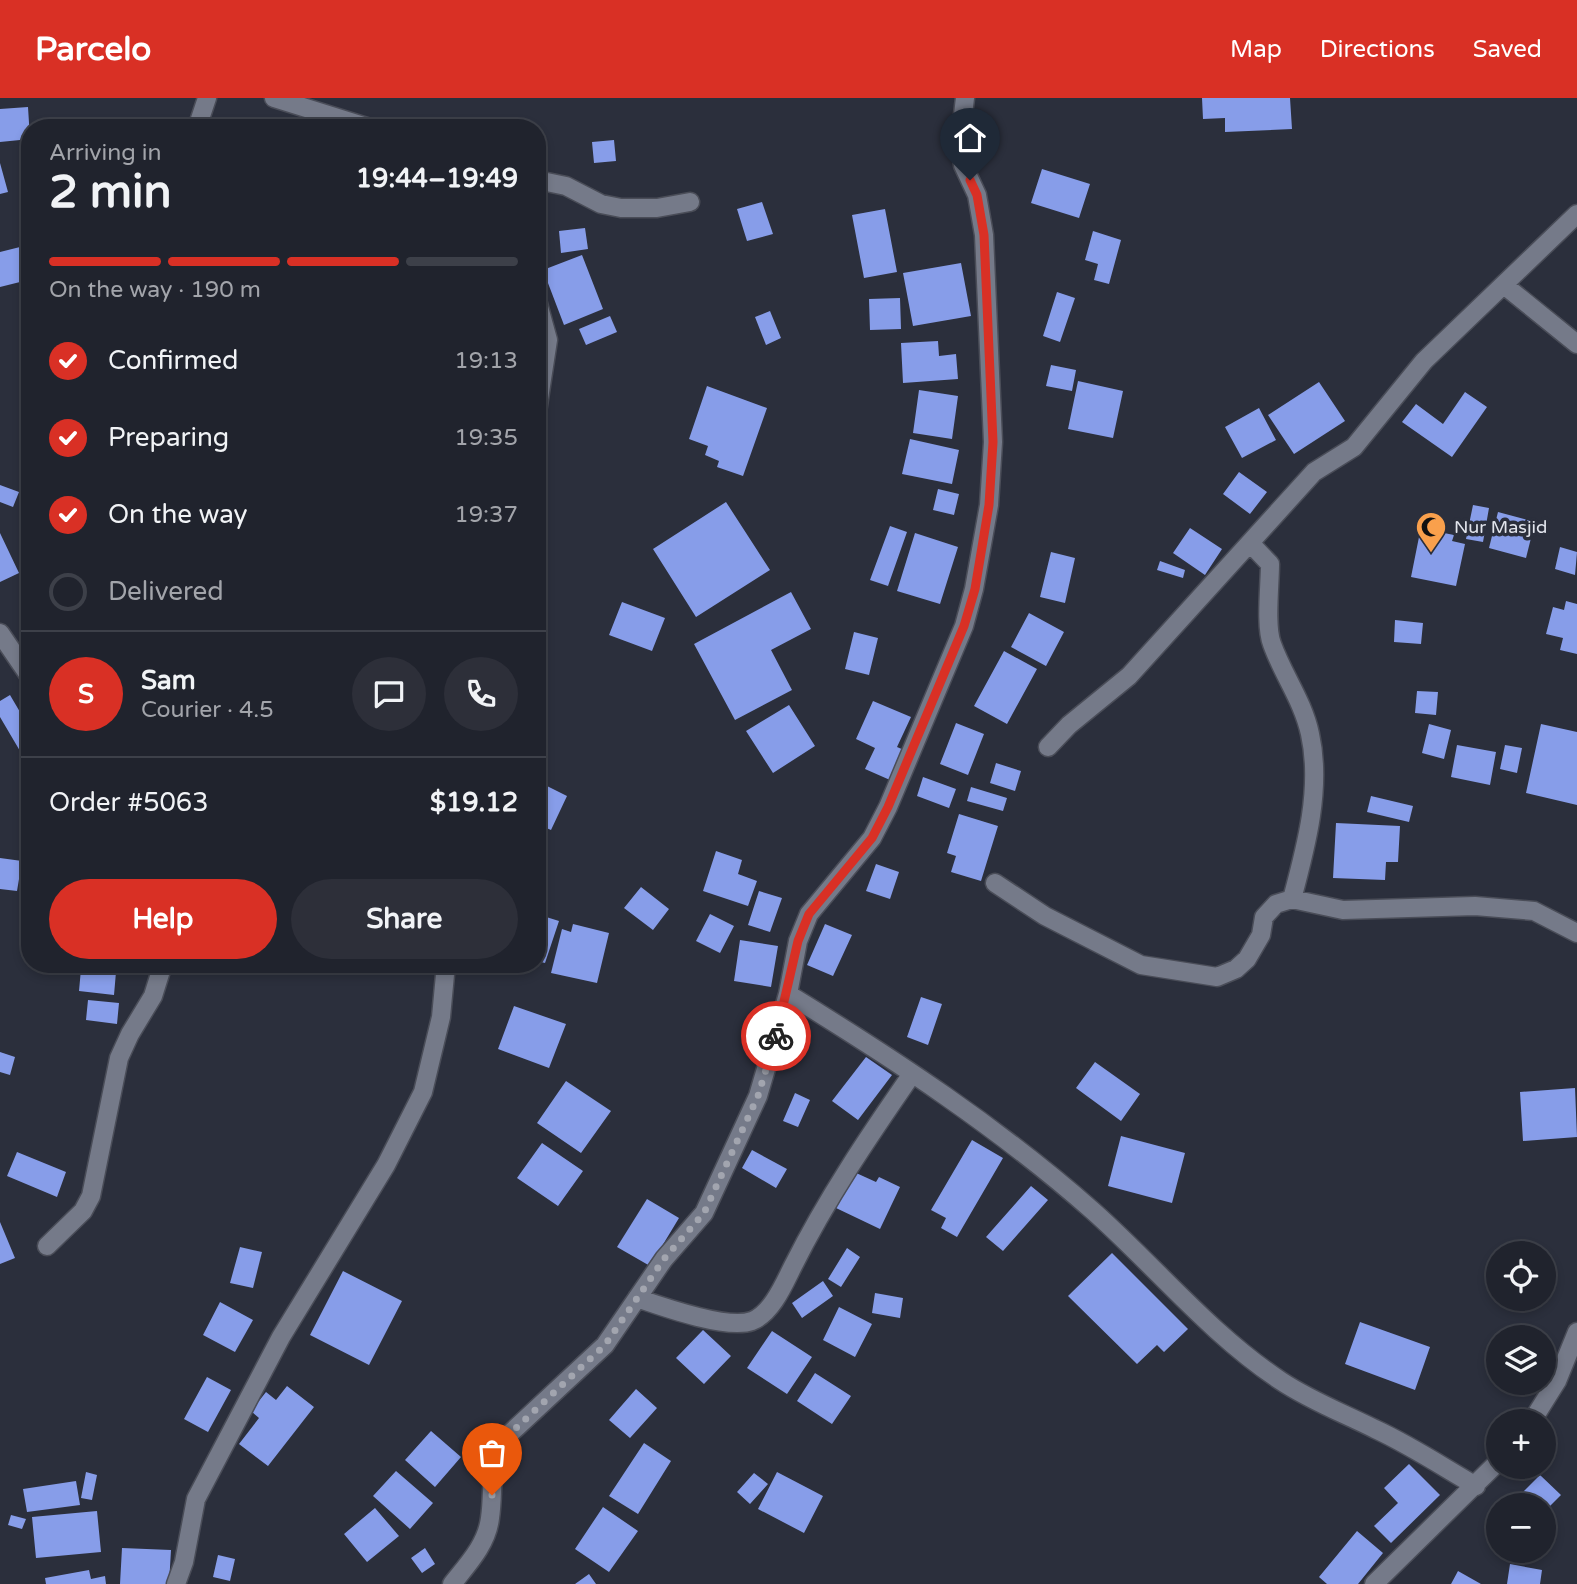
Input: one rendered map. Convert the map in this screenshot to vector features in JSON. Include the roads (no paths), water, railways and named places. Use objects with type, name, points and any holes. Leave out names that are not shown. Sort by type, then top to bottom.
[{"type":"street","points":[[200,119],[207,98]]},
{"type":"street","points":[[274,98],[341,119]]},
{"type":"street","points":[[452,1584],[479,1551],[490,1520],[495,1455],[502,1441],[605,1345],[709,1203],[758,1096],[788,994],[798,941],[809,914],[872,838],[888,807],[964,626],[975,589],[989,505],[993,442],[984,235],[977,195],[963,165],[960,140],[965,98]]},
{"type":"street","points":[[546,182],[566,186],[601,204],[621,208],[657,208],[690,202]]},
{"type":"street","points":[[1048,747],[1069,725],[1129,676],[1314,472],[1354,447],[1424,361],[1577,214]]},
{"type":"street","points":[[1504,285],[1577,344]]},
{"type":"street","points":[[546,333],[546,353]]},
{"type":"street","points":[[1250,543],[1270,564],[1270,642],[1294,689],[1310,735],[1314,792],[1307,844],[1292,899]]},
{"type":"street","points":[[0,633],[21,664]]},
{"type":"street","points":[[995,883],[1045,916],[1141,965],[1217,977],[1236,969],[1247,959],[1261,935],[1264,917],[1276,904],[1292,899],[1343,910],[1475,906],[1534,911],[1577,933]]},
{"type":"street","points":[[47,1246],[83,1211],[92,1196],[119,1058],[153,996],[160,973]]},
{"type":"street","points":[[176,1584],[184,1562],[196,1499],[281,1337],[386,1165],[423,1092],[441,1017],[445,973]]},
{"type":"street","points":[[788,994],[889,1056],[1021,1150],[1094,1212],[1237,1348],[1280,1380],[1324,1406],[1377,1430],[1476,1486]]},
{"type":"street","points":[[637,1298],[691,1316],[750,1322],[760,1316],[786,1281],[820,1212],[912,1074]]},
{"type":"street","points":[[1540,1409],[1557,1381],[1577,1332]]},
{"type":"street","points":[[1374,1584],[1486,1475]]},
{"type":"place","name":"Nur Masjid","points":[[1431,554]]}]
